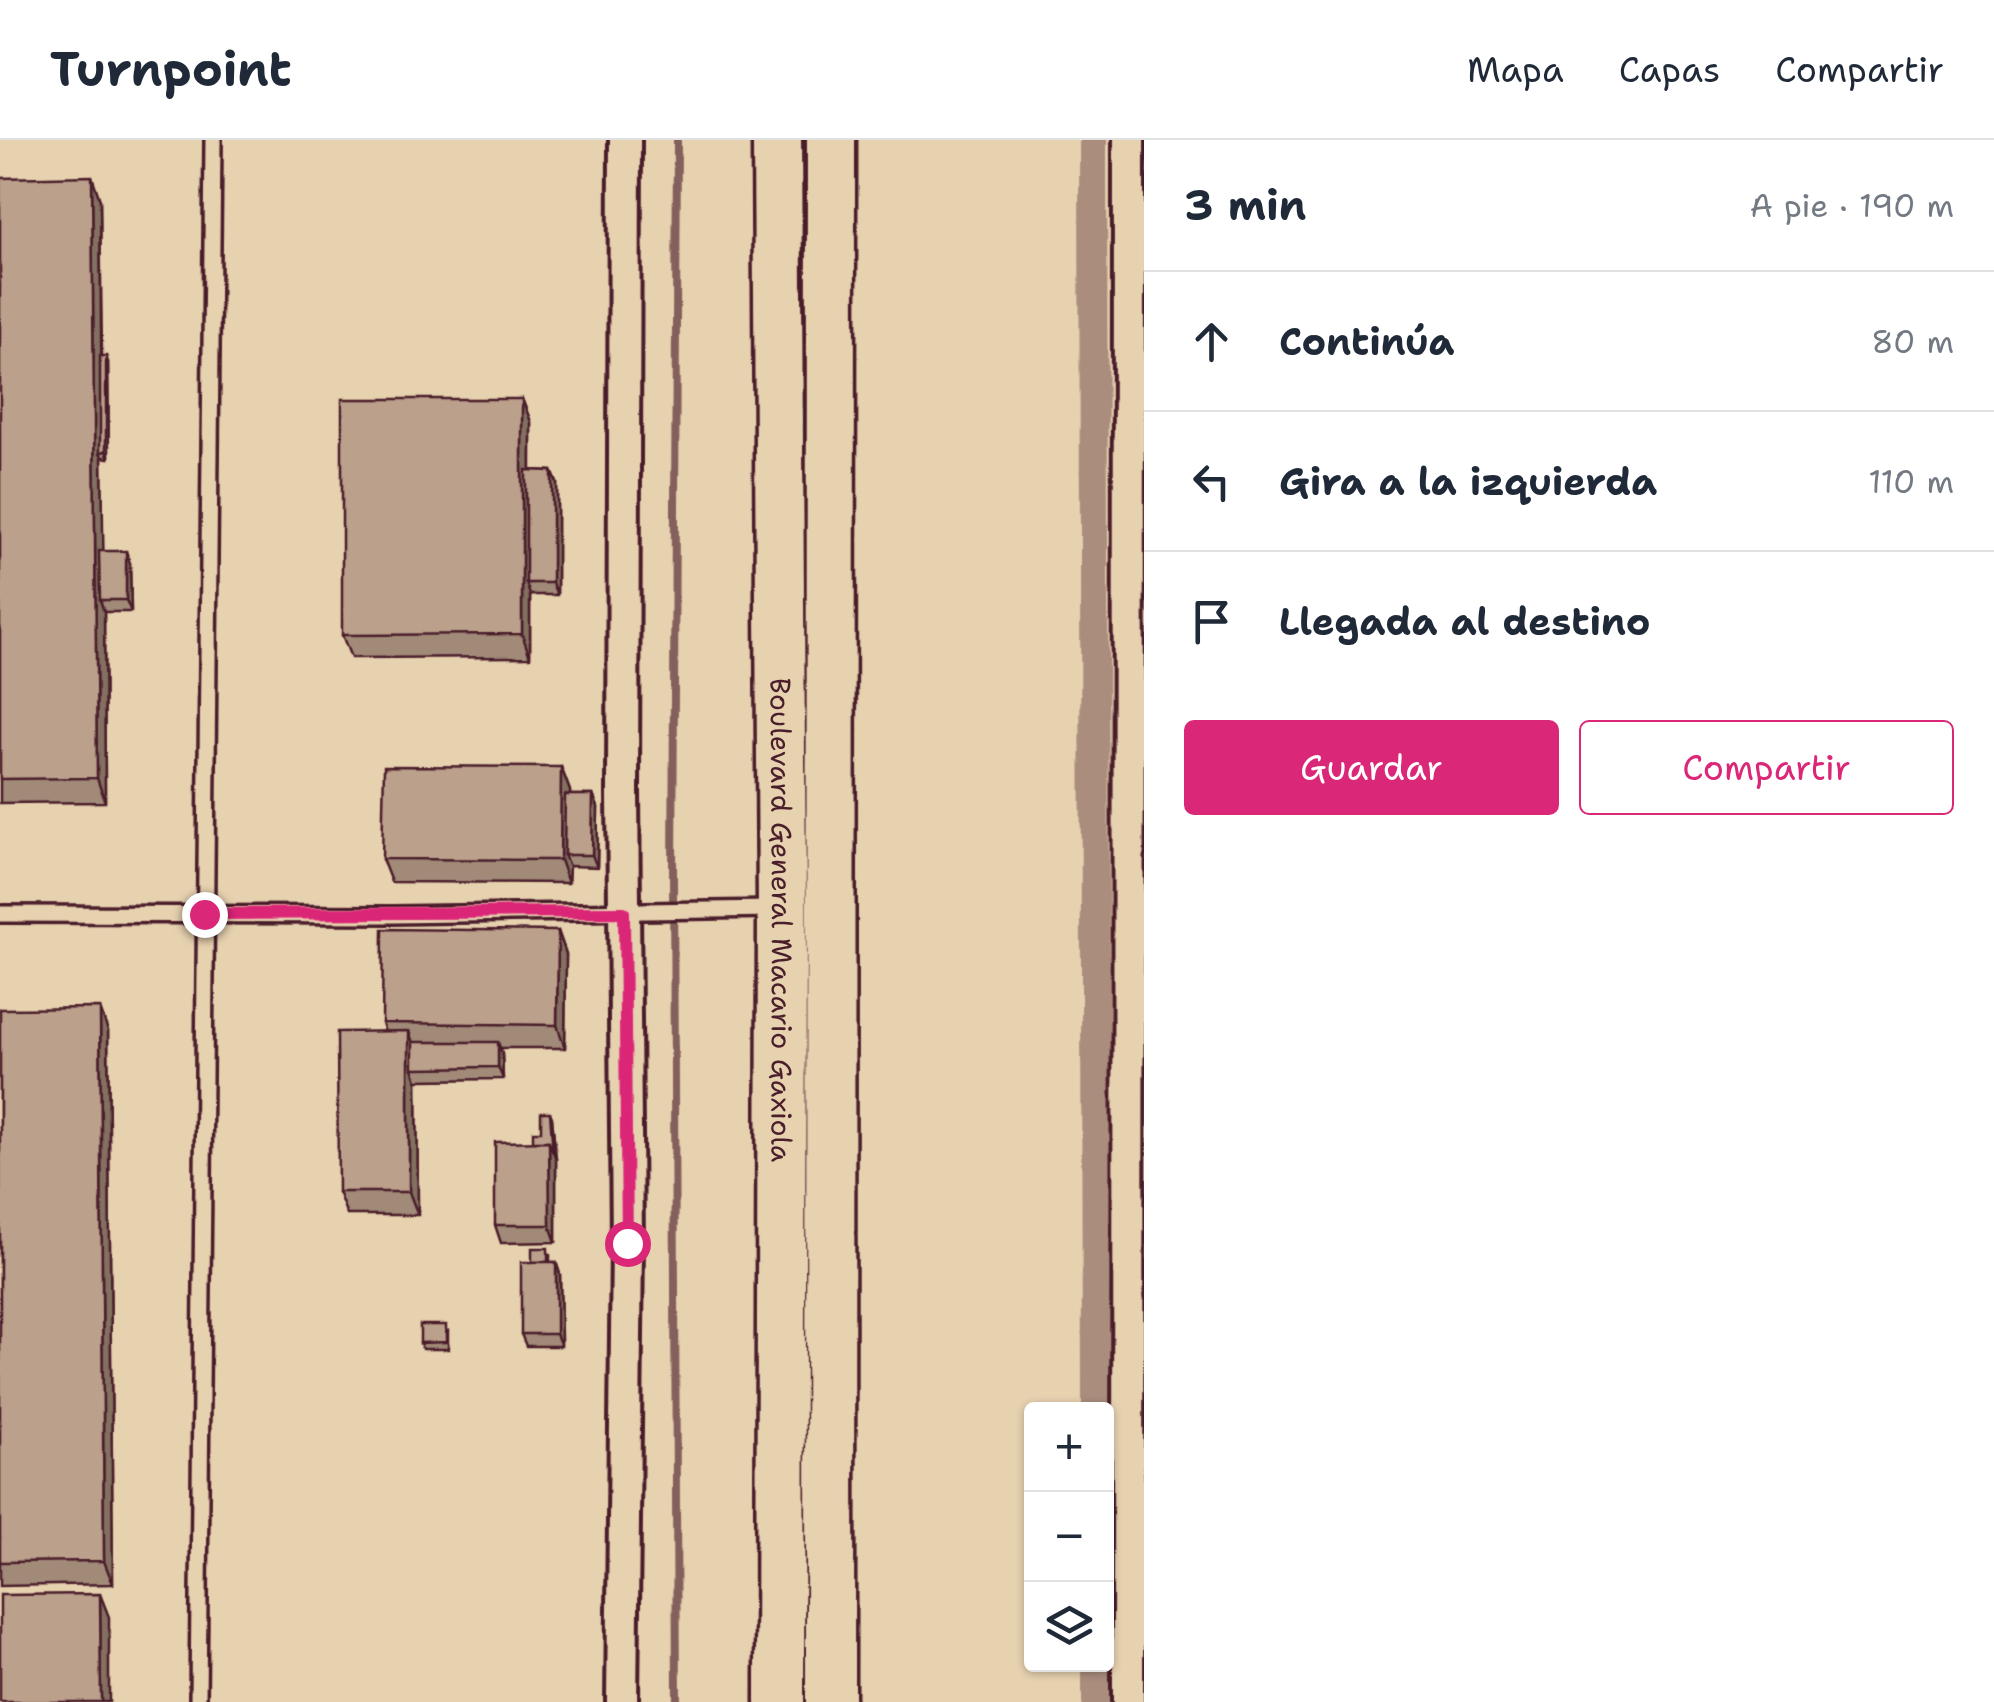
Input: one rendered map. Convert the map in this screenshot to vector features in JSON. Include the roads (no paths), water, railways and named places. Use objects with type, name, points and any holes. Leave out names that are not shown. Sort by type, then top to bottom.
[{"type":"main road","name":"Boulevard General Macario Gaxiola","points":[[777,140],[782,909],[780,1702]]},
{"type":"main road","name":"Boulevard General Macario Gaxiola","points":[[830,1702],[831,140]]},
{"type":"street","points":[[622,1702],[627,1243],[625,140]]},
{"type":"street","points":[[1128,1702],[1129,140]]},
{"type":"lane","points":[[198,1702],[212,140]]},
{"type":"lane","points":[[0,914],[782,909]]},
{"type":"waterway","points":[[677,140],[673,877],[677,1702]]},
{"type":"waterway","points":[[1093,140],[1096,1402]]},
{"type":"waterway","points":[[1096,1672],[1096,1702]]}]
